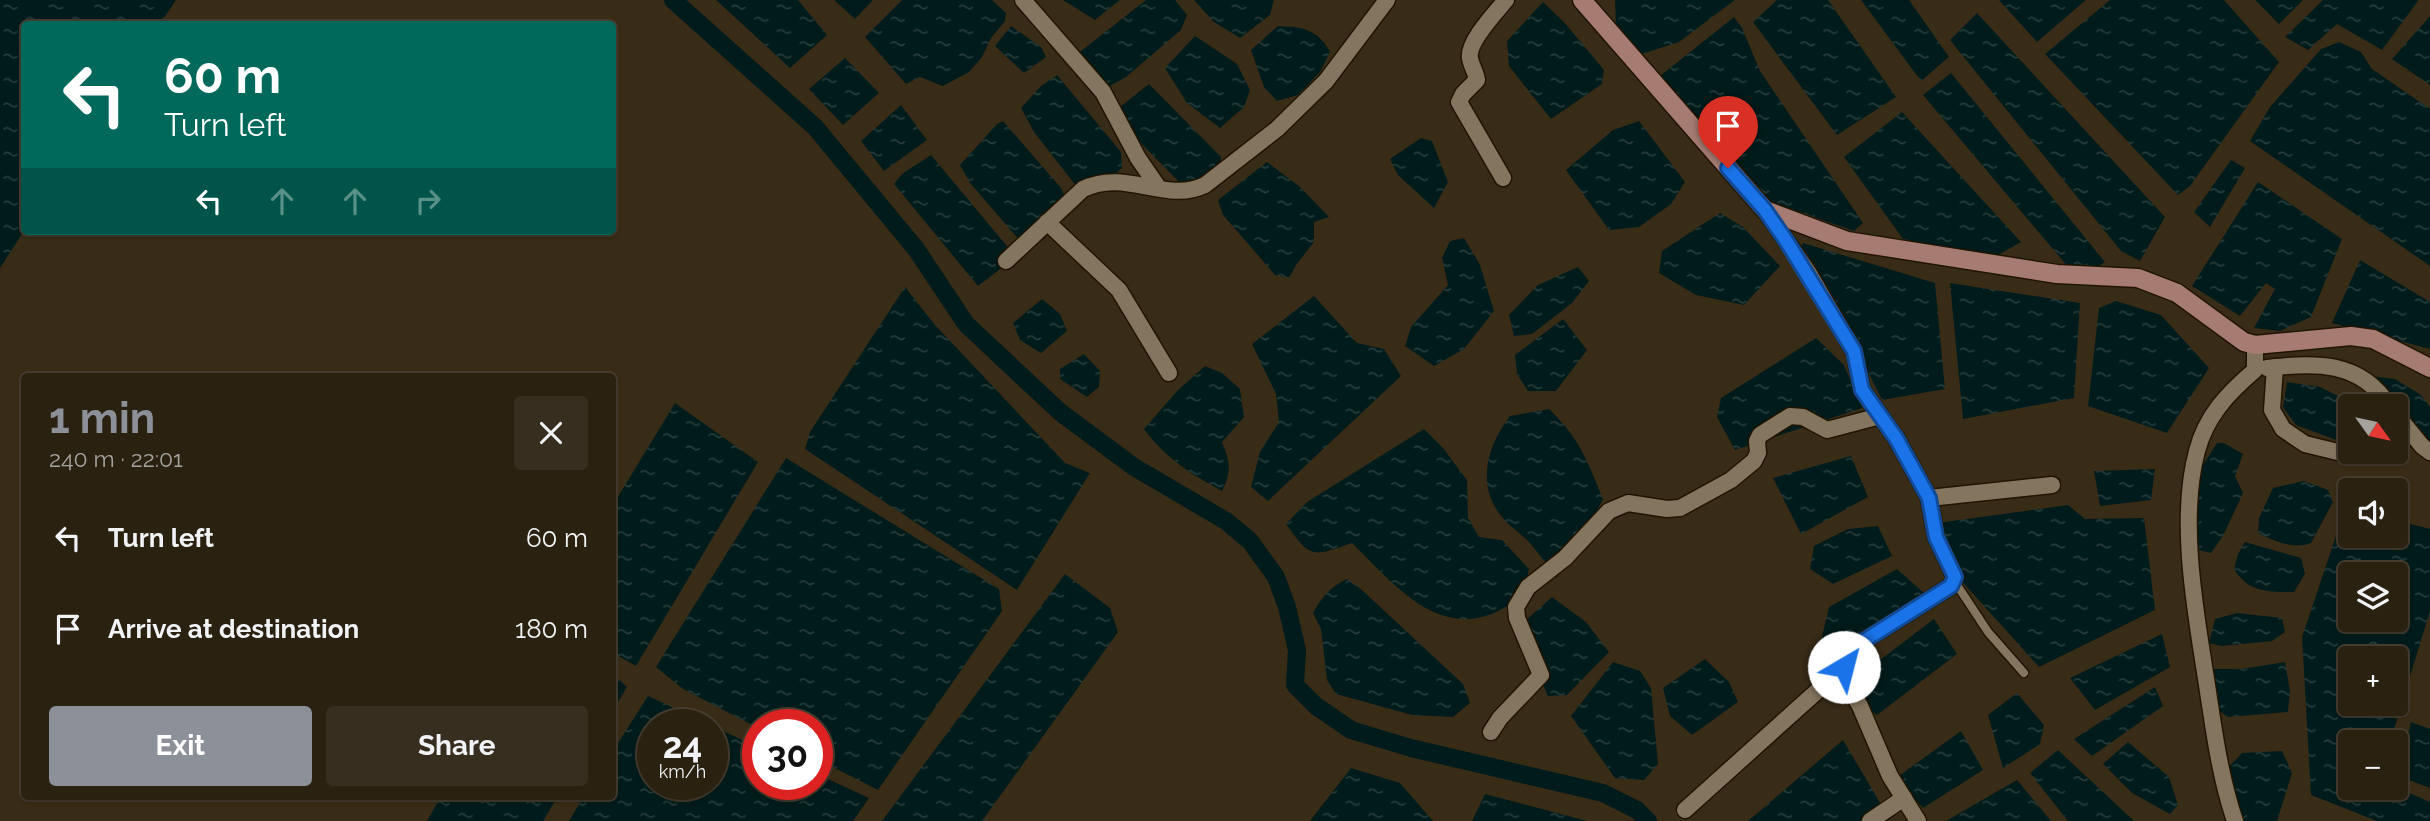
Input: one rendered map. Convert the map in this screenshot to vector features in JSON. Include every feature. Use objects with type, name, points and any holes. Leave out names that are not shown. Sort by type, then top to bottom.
[{"type":"street","points":[[1023,0],[1103,92],[1138,158],[1158,187]]},
{"type":"street","points":[[1006,261],[1083,189],[1101,181],[1178,191],[1192,191],[1205,185],[1277,129],[1326,81],[1387,0]]},
{"type":"street","points":[[1503,178],[1459,102],[1477,80],[1470,60],[1471,48],[1487,22],[1506,0]]},
{"type":"street","points":[[1582,0],[1765,210],[1808,272],[1854,351],[1862,390],[1896,438],[1929,498],[1936,537],[1955,582],[1854,647],[1844,667],[1844,678],[1860,706],[1890,776],[1917,821]]},
{"type":"street","points":[[1765,210],[1847,241],[2057,274],[2138,278],[2177,293],[2244,342],[2255,345],[2351,335],[2373,339],[2430,368]]},
{"type":"street","points":[[1047,222],[1119,290],[1169,373]]},
{"type":"street","points":[[2255,345],[2255,370]]},
{"type":"street","points":[[2235,821],[2224,789],[2196,619],[2188,519],[2194,464],[2202,436],[2224,398],[2255,370],[2317,365],[2344,369],[2365,380],[2382,394]]},
{"type":"street","points":[[2275,367],[2272,410],[2283,429],[2305,444],[2338,452]]},
{"type":"street","points":[[1491,732],[1500,718],[1541,675],[1517,618],[1516,607],[1519,600],[1528,587],[1565,558],[1609,511],[1628,503],[1667,509],[1680,508],[1731,480],[1754,461],[1760,435],[1790,416],[1803,417],[1827,430],[1880,416]]},
{"type":"street","points":[[2408,438],[2430,452]]},
{"type":"street","points":[[1929,498],[2052,485]]},
{"type":"street","points":[[1685,810],[1844,667]]},
{"type":"street","points":[[1870,821],[1903,798]]},
{"type":"lane","points":[[1955,582],[1988,632],[2024,673]]},
{"type":"water","points":[[0,0],[176,0],[162,21],[21,21],[21,235],[0,268]]},
{"type":"water","points":[[716,0],[798,0],[827,35],[790,68]]},
{"type":"water","points":[[834,0],[873,0],[855,19]]},
{"type":"water","points":[[902,0],[992,0],[1006,13],[1005,21],[969,72],[943,86],[920,77],[906,84],[865,37]]},
{"type":"water","points":[[1063,0],[1120,0],[1095,20]]},
{"type":"water","points":[[1146,0],[1175,0],[1187,15],[1181,30],[1126,77],[1106,88],[1076,55]]},
{"type":"water","points":[[1194,0],[1274,0],[1270,15],[1240,38],[1214,22]]},
{"type":"water","points":[[1615,0],[1735,0],[1679,42],[1642,54],[1616,30]]},
{"type":"water","points":[[1777,0],[1828,0],[1896,97],[1837,135],[1753,22]]},
{"type":"water","points":[[1861,0],[1909,0],[1949,57],[1921,81]]},
{"type":"water","points":[[1999,0],[2086,0],[2037,42]]},
{"type":"water","points":[[2110,0],[2224,0],[2279,62],[2190,186],[2178,195],[2045,54]]},
{"type":"water","points":[[2255,0],[2303,0],[2279,24]]},
{"type":"water","points":[[2323,0],[2418,1],[2382,50],[2337,24],[2308,50],[2285,37]]},
{"type":"water","points":[[1543,2],[1564,22],[1604,70],[1602,84],[1551,119],[1509,66],[1507,41]]},
{"type":"water","points":[[1977,13],[2165,217],[2140,261],[2121,251],[1950,40]]},
{"type":"water","points":[[2430,16],[2430,85],[2392,59]]},
{"type":"water","points":[[1734,17],[1742,28],[1760,71],[1863,223],[1854,231],[1763,199],[1655,80]]},
{"type":"water","points":[[1011,26],[1041,47],[1046,57],[1024,73],[995,46]]},
{"type":"water","points":[[1278,26],[1295,27],[1315,34],[1330,52],[1320,72],[1298,95],[1277,101],[1264,87],[1251,50]]},
{"type":"water","points":[[1195,36],[1237,64],[1250,90],[1244,107],[1220,128],[1187,103],[1165,68]]},
{"type":"water","points":[[2339,42],[2361,52],[2372,69],[2430,109],[2430,266],[2250,141],[2270,107],[2321,49]]},
{"type":"water","points":[[845,58],[879,93],[843,125],[809,89]]},
{"type":"water","points":[[1951,73],[2105,262],[2091,271],[2068,267],[1923,95]]},
{"type":"water","points":[[1057,75],[1121,152],[1122,168],[1102,185],[1080,191],[1034,132],[1021,108],[1041,86]]},
{"type":"water","points":[[1149,84],[1221,157],[1220,170],[1184,187],[1136,138],[1120,107]]},
{"type":"water","points":[[901,105],[927,140],[884,171],[861,141]]},
{"type":"water","points":[[1902,112],[2021,242],[1991,259],[1903,239],[1844,157]]},
{"type":"water","points":[[1003,121],[1061,188],[1068,203],[1053,222],[1045,238],[1027,249],[970,183],[960,165],[997,124]]},
{"type":"water","points":[[1639,121],[1685,182],[1671,204],[1639,227],[1609,230],[1566,170],[1613,130]]},
{"type":"water","points":[[1421,138],[1432,141],[1448,182],[1434,208],[1398,175],[1390,159]]},
{"type":"water","points":[[931,155],[1016,257],[978,286],[894,184],[902,174]]},
{"type":"water","points":[[2231,160],[2245,168],[2210,227],[2194,212]]},
{"type":"water","points":[[1267,162],[1300,187],[1329,217],[1314,222],[1314,242],[1289,278],[1275,275],[1223,215],[1218,200]]},
{"type":"water","points":[[2258,182],[2342,239],[2311,317],[2280,331],[2254,328],[2275,289],[2266,283],[2240,316],[2192,286]]},
{"type":"water","points":[[1720,213],[1743,227],[1780,266],[1744,305],[1696,295],[1659,273],[1662,251]]},
{"type":"water","points":[[1464,238],[1480,265],[1494,311],[1464,349],[1434,366],[1405,346],[1411,327],[1448,285],[1442,258],[1450,241]]},
{"type":"water","points":[[1803,243],[1935,283],[1945,389],[1882,400],[1822,279],[1800,249]]},
{"type":"water","points":[[2360,260],[2430,302],[2430,349],[2332,323]]},
{"type":"water","points":[[1578,267],[1589,281],[1572,303],[1532,334],[1514,336],[1509,315],[1538,285]]},
{"type":"water","points":[[1950,283],[2080,303],[2074,398],[1963,419]]},
{"type":"water","points":[[905,287],[935,325],[1065,463],[1090,473],[1017,590],[805,449],[810,432]]},
{"type":"water","points":[[1314,296],[1357,343],[1384,349],[1401,376],[1268,501],[1251,487],[1260,452],[1279,422],[1276,394],[1252,344]]},
{"type":"water","points":[[1042,299],[1060,314],[1067,331],[1041,353],[1020,340],[1013,323]]},
{"type":"water","points":[[2116,301],[2161,315],[2209,368],[2167,433],[2088,406],[2099,308]]},
{"type":"water","points":[[1563,319],[1587,350],[1556,391],[1528,391],[1517,374],[1515,355]]},
{"type":"water","points":[[1816,338],[1844,365],[1862,408],[1735,450],[1717,417],[1721,398]]},
{"type":"water","points":[[1084,354],[1100,371],[1099,387],[1087,397],[1060,379],[1060,369]]},
{"type":"water","points":[[1205,366],[1222,373],[1240,389],[1244,417],[1222,442],[1229,467],[1222,491],[1179,464],[1161,449],[1144,429],[1178,390]]},
{"type":"water","points":[[2349,373],[2395,379],[2421,395],[2430,407],[2430,453],[2408,431],[2408,394],[2370,394]]},
{"type":"water","points":[[2287,382],[2320,387],[2338,396],[2338,441],[2296,425],[2283,407]]},
{"type":"water","points":[[675,403],[758,462],[636,666],[616,655],[616,500]]},
{"type":"water","points":[[1549,409],[1575,440],[1603,499],[1587,531],[1546,563],[1529,542],[1501,516],[1493,504],[1487,478],[1490,452],[1510,416]]},
{"type":"water","points":[[1424,429],[1443,448],[1467,480],[1468,518],[1479,537],[1502,540],[1529,569],[1519,594],[1510,604],[1498,611],[1476,618],[1455,618],[1435,613],[1399,589],[1352,543],[1328,551],[1313,552],[1301,544],[1286,524],[1307,502]]},
{"type":"water","points":[[2217,443],[2224,443],[2243,454],[2235,476],[2243,493],[2223,536],[2211,553],[2199,550],[2193,528],[2203,465]]},
{"type":"water","points":[[1851,456],[1868,497],[1801,534],[1773,478]]},
{"type":"water","points":[[786,458],[999,589],[1002,611],[878,790],[833,767],[833,709],[742,709],[742,720],[728,712],[728,709],[721,709],[683,689],[656,667]]},
{"type":"water","points":[[2155,469],[2151,500],[2100,506],[2094,471]]},
{"type":"water","points":[[2304,481],[2328,490],[2333,502],[2311,543],[2291,545],[2258,533],[2259,518],[2273,488]]},
{"type":"water","points":[[2068,505],[2085,519],[2144,518],[2155,610],[2039,667],[1948,566],[1937,523]]},
{"type":"water","points":[[2408,523],[2430,529],[2430,611],[2408,683],[2408,646],[2338,646],[2338,716],[2398,716],[2394,730],[2338,730],[2338,800],[2408,800],[2408,792],[2430,802],[2430,821],[2377,821],[2311,795],[2302,637],[2338,530],[2338,548],[2408,548]]},
{"type":"water","points":[[1878,526],[1892,556],[1833,584],[1810,569],[1814,546],[1848,529]]},
{"type":"water","points":[[2245,542],[2301,558],[2305,574],[2294,592],[2260,590],[2240,577],[2234,569]]},
{"type":"water","points":[[1897,569],[1933,601],[1843,663],[1821,641],[1829,607]]},
{"type":"water","points":[[1065,574],[1110,608],[1118,632],[982,821],[882,821]]},
{"type":"water","points":[[1347,579],[1463,684],[1470,703],[1453,717],[1412,715],[1336,694],[1327,680],[1321,629],[1313,613],[1327,593]]},
{"type":"water","points":[[1552,597],[1586,622],[1609,652],[1567,695],[1548,696],[1518,627]]},
{"type":"water","points":[[2237,613],[2282,618],[2285,632],[2272,641],[2222,646],[2209,643],[2215,619]]},
{"type":"water","points":[[1934,619],[1957,654],[1877,715],[1864,706],[1851,682]]},
{"type":"water","points":[[2162,634],[2170,667],[2095,710],[2070,678]]},
{"type":"water","points":[[1705,659],[1729,682],[1738,702],[1692,735],[1670,716],[1663,688]]},
{"type":"water","points":[[1613,662],[1640,671],[1651,688],[1658,764],[1644,780],[1615,778],[1571,716]]},
{"type":"water","points":[[2285,662],[2290,691],[2288,712],[2228,717],[2216,709],[2214,669],[2241,669]]},
{"type":"water","points":[[616,677],[627,687],[616,705]]},
{"type":"water","points":[[2155,687],[2163,706],[2092,756],[2074,739]]},
{"type":"water","points":[[2017,693],[2044,725],[2040,744],[2003,768],[1988,715]]},
{"type":"water","points":[[648,696],[677,709],[640,709]]},
{"type":"water","points":[[637,713],[637,800],[728,800],[728,733],[742,740],[742,800],[833,800],[833,781],[869,798],[853,821],[569,821],[582,800],[616,800],[616,746]]},
{"type":"water","points":[[2411,722],[2430,729],[2430,788],[2408,780],[2408,734]]},
{"type":"water","points":[[1961,731],[1983,770],[1923,808],[1896,778]]},
{"type":"water","points":[[1843,740],[1886,813],[1877,821],[1748,821]]},
{"type":"water","points":[[2128,742],[2169,777],[2178,805],[2170,814],[2132,793],[2103,764]]},
{"type":"water","points":[[2058,750],[2134,821],[2068,821],[2030,773]]},
{"type":"water","points":[[2282,751],[2292,773],[2277,821],[2240,821],[2226,770],[2242,753]]},
{"type":"water","points":[[1351,768],[1400,783],[1433,821],[1310,821]]},
{"type":"water","points":[[2017,780],[2051,821],[1946,821]]},
{"type":"water","points":[[1485,794],[1587,821],[1472,821]]},
{"type":"water","points":[[439,800],[556,800],[543,821],[427,821]]},
{"type":"waterway","points":[[673,0],[815,127],[916,249],[966,324],[1060,412],[1134,467],[1226,521],[1250,541],[1276,577],[1287,607],[1297,650],[1295,685],[1316,706],[1351,730],[1411,748],[1603,793],[1637,810],[1648,821]]},
{"type":"route","points":[[1728,168],[1765,210],[1808,272],[1854,351],[1862,390],[1896,438],[1929,498],[1936,537],[1955,577],[1954,584],[1854,647],[1844,667]]}]
